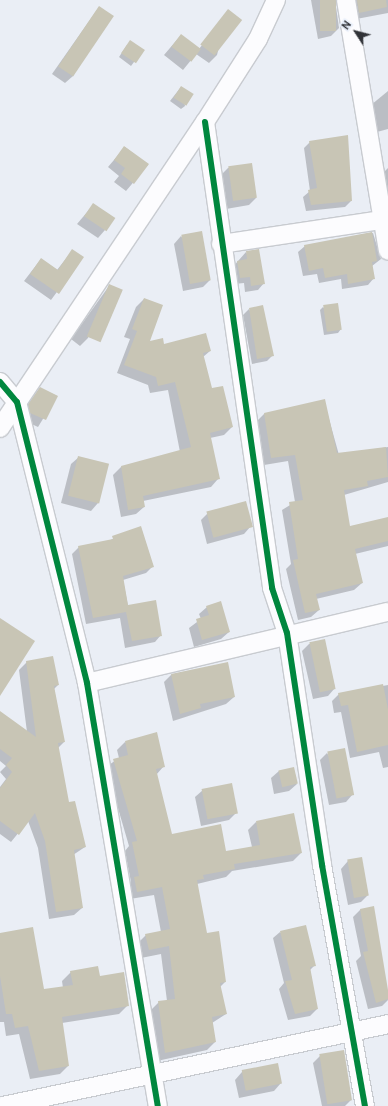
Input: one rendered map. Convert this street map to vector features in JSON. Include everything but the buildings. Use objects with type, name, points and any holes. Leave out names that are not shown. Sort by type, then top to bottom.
[{"type":"street","points":[[0,428],[205,122],[258,39],[276,0]]},
{"type":"street","points":[[346,0],[385,220],[388,251]]},
{"type":"street","points":[[205,122],[221,244],[272,588],[287,634],[322,865],[365,1106]]},
{"type":"street","points":[[221,244],[385,220]]},
{"type":"street","points":[[0,382],[17,402],[87,683],[158,1106]]},
{"type":"street","points":[[87,683],[287,634],[388,612]]},
{"type":"street","points":[[0,1096],[2,1106],[388,1024]]},
{"type":"cycle path","points":[[205,122],[272,588],[287,633],[322,865],[365,1106]]},
{"type":"cycle path","points":[[0,382],[17,402],[87,683],[158,1106]]}]
